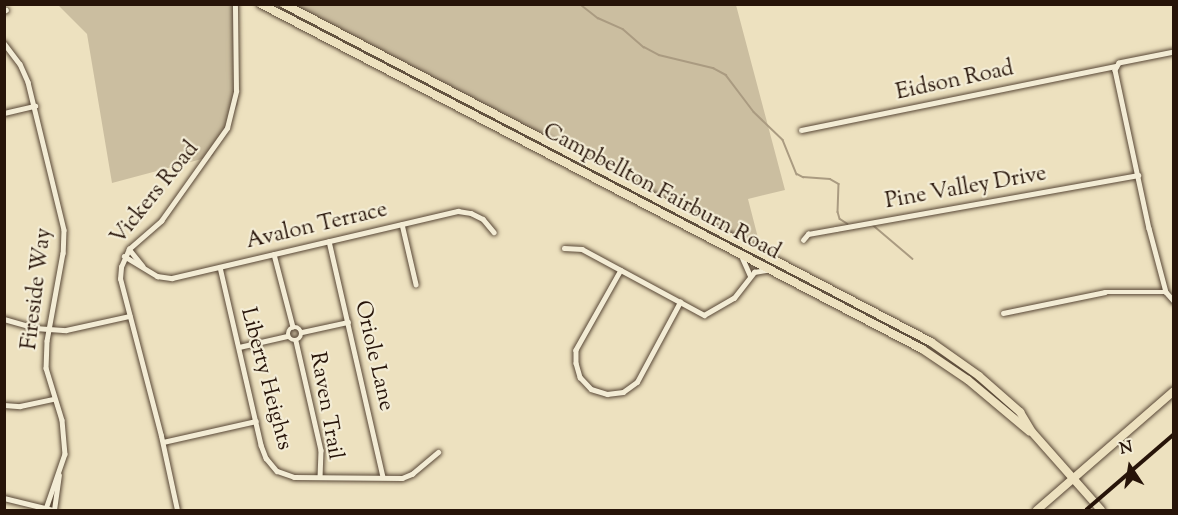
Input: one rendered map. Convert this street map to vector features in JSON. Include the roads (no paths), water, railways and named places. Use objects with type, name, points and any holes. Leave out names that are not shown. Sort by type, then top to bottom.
[{"type":"main road","name":"Campbellton Fairburn Road","points":[[261,4],[938,359],[1032,432]]},
{"type":"main road","name":"Campbellton Fairburn Road","points":[[284,4],[931,342],[1020,412],[1032,432],[1101,510]]},
{"type":"main road","points":[[1037,510],[1173,392]]},
{"type":"street","name":"Vickers Road","points":[[177,510],[163,442],[120,279],[124,256],[161,221],[227,128],[236,91],[234,4]]},
{"type":"street","name":"Fireside Way","points":[[4,43],[20,63],[34,106],[64,230],[63,254],[49,330],[46,368],[65,436],[65,454],[45,509]]},
{"type":"street","name":"Eidson Road","points":[[801,130],[1116,66],[1132,60],[1173,52]]},
{"type":"street","points":[[1116,66],[1138,176],[1166,292],[1173,301]]},
{"type":"street","points":[[4,113],[34,106]]},
{"type":"street","name":"Pine Valley Drive","points":[[803,240],[808,234],[827,230],[1138,176]]},
{"type":"street","name":"Avalon Terrace","points":[[129,249],[142,266],[157,276],[172,278],[458,211],[471,213],[483,219],[494,232]]},
{"type":"street","points":[[402,224],[416,284]]},
{"type":"street","name":"Oriole Lane","points":[[330,241],[383,477]]},
{"type":"street","points":[[564,248],[582,249],[704,315],[734,298],[750,275],[759,270],[770,270]]},
{"type":"street","name":"Raven Trail","points":[[274,254],[293,327]]},
{"type":"street","points":[[740,254],[750,275]]},
{"type":"street","name":"Avalon Terrace","points":[[124,256],[139,267],[142,266]]},
{"type":"street","name":"Liberty Heights","points":[[220,267],[266,458],[277,471],[294,477],[402,478],[412,474],[438,452]]},
{"type":"street","points":[[621,270],[576,350],[580,377],[591,389],[607,394],[623,392],[637,382],[680,302]]},
{"type":"street","points":[[1003,313],[1105,292],[1166,292]]},
{"type":"street","points":[[4,319],[49,330],[85,327],[129,316]]},
{"type":"street","points":[[287,336],[289,329],[293,327],[302,332],[348,322]]},
{"type":"street","points":[[287,336],[290,340],[296,341],[300,339],[302,332]]},
{"type":"street","points":[[239,347],[287,336]]},
{"type":"street","name":"Raven Trail","points":[[296,341],[321,450],[320,476]]},
{"type":"street","points":[[4,405],[20,406],[54,399]]},
{"type":"street","points":[[163,442],[256,421]]},
{"type":"street","name":"Fireside Way","points":[[54,510],[59,475]]},
{"type":"street","points":[[4,498],[54,510]]},
{"type":"waterway","points":[[580,4],[598,18],[623,29],[644,47],[659,55],[713,68],[726,75],[754,112],[783,140],[797,174],[803,177],[830,179],[839,184],[838,212],[840,219],[848,224]]},
{"type":"waterway","points":[[873,225],[913,259]]},
{"type":"railway","points":[[1086,510],[1174,434]]}]
